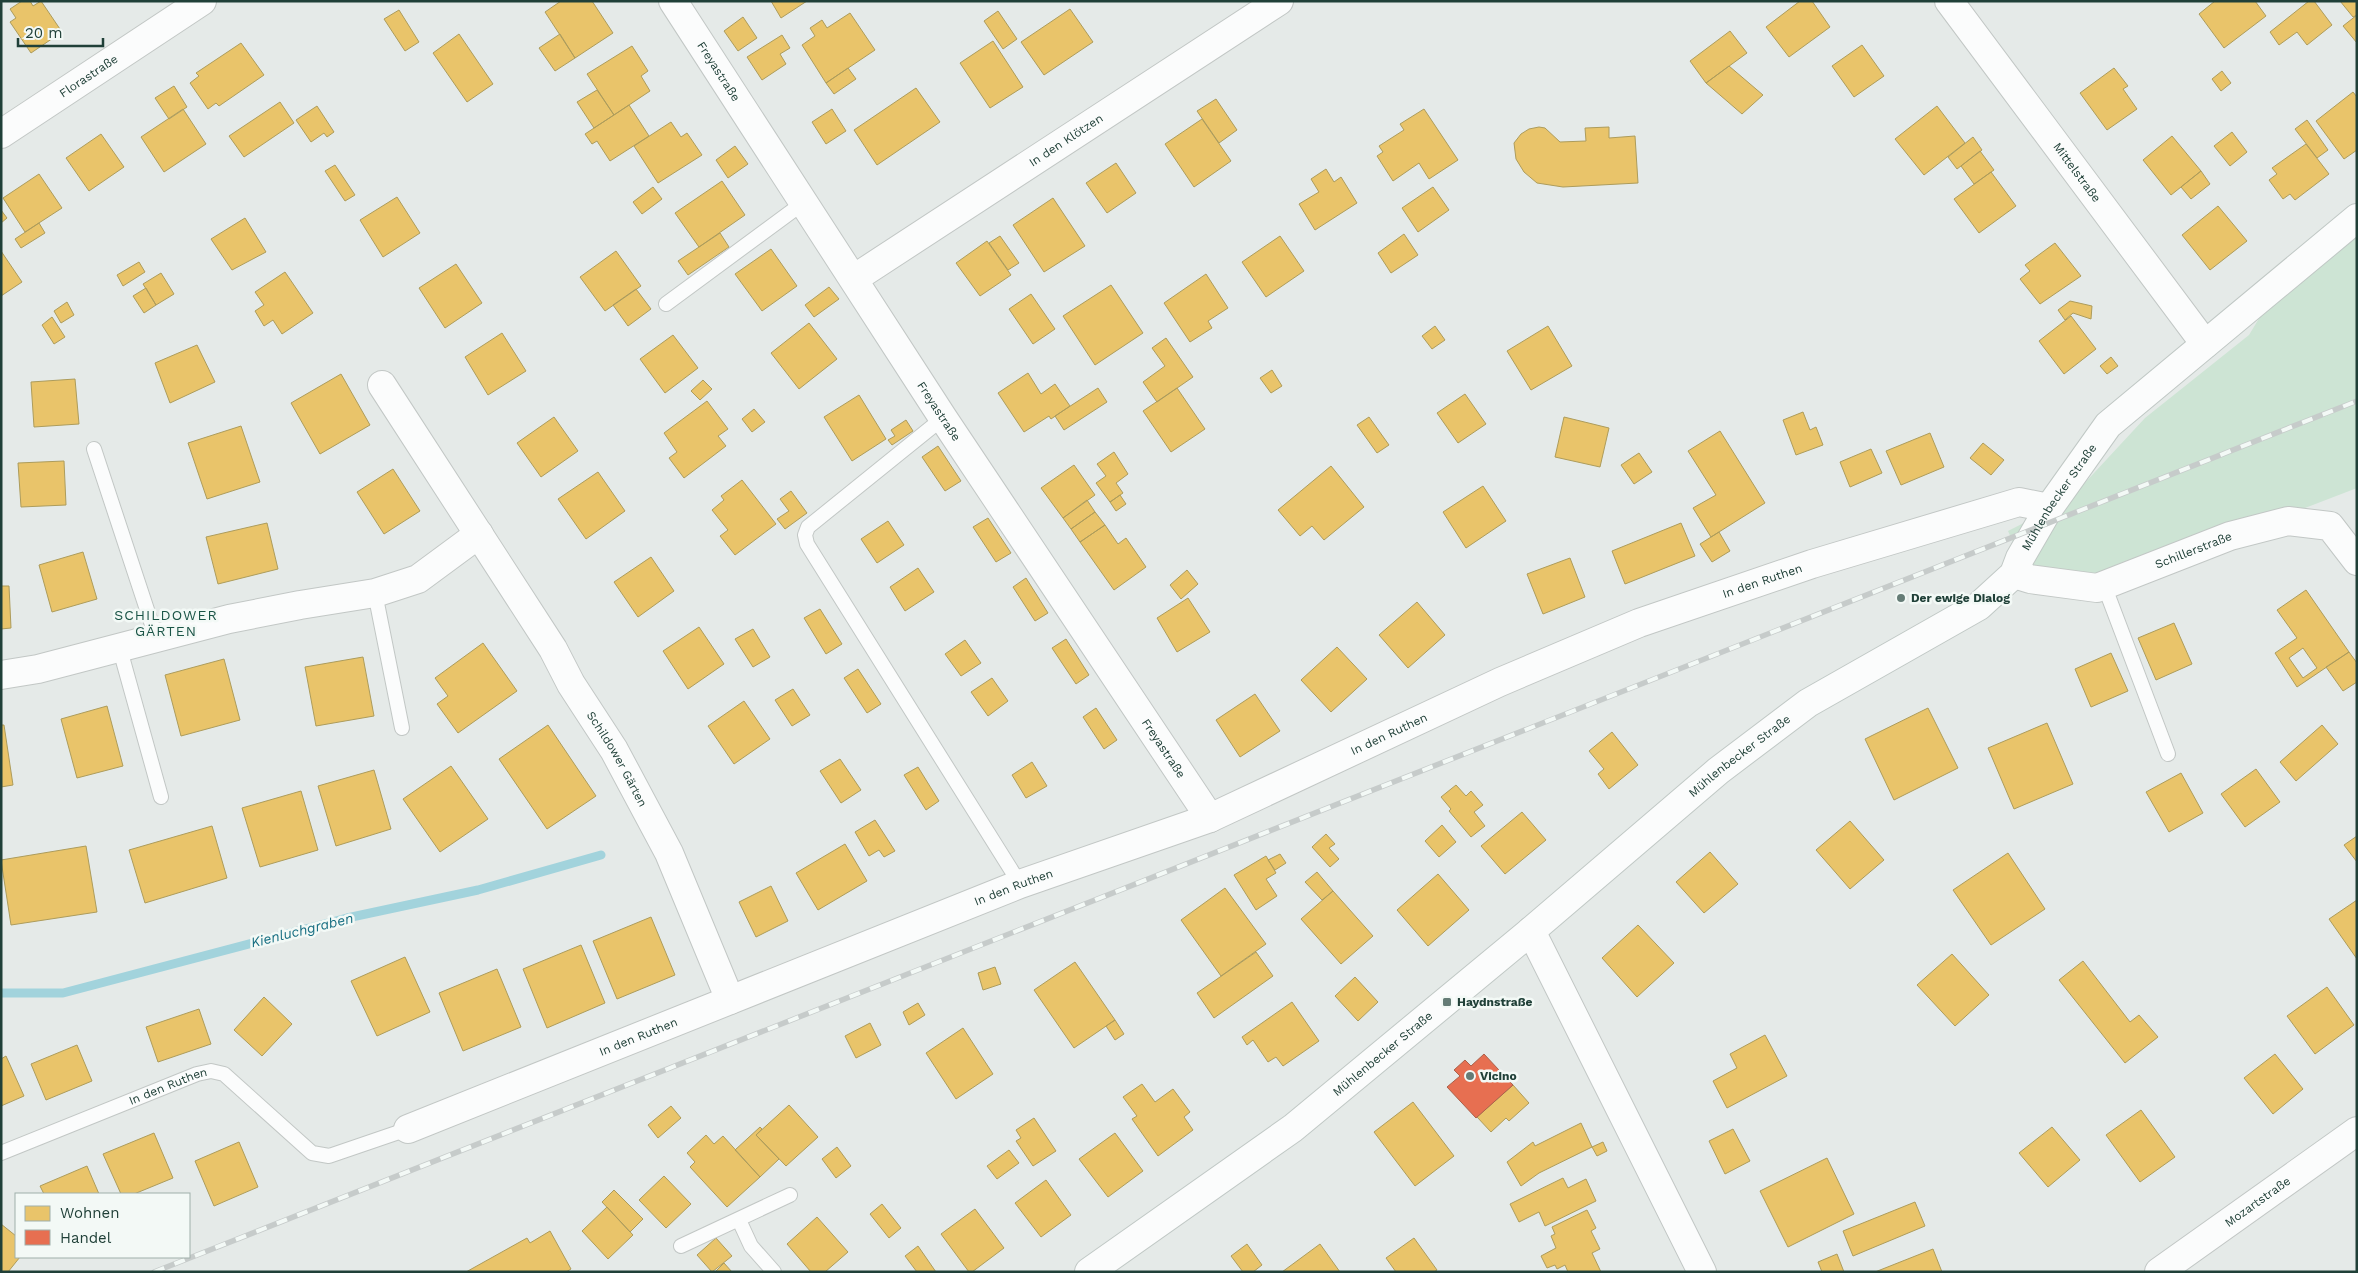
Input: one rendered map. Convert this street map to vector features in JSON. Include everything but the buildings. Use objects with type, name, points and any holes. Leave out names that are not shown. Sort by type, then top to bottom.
[{"type":"street","name":"Florastraße","points":[[1,134],[202,1]]},
{"type":"street","name":"Freyastraße","points":[[673,1],[943,418],[1210,818]]},
{"type":"street","name":"In den Klötzen","points":[[854,278],[1279,1]]},
{"type":"street","name":"Mittelstraße","points":[[1949,1],[2205,344]]},
{"type":"street","name":"Mühlenbecker Straße","points":[[1089,1272],[1293,1128],[1531,932],[1718,771],[1808,704],[1979,606],[2014,574],[2020,558],[2050,508],[2108,425],[2357,218]]},
{"type":"street","name":"Schildower Gärten","points":[[382,385],[553,649],[571,684],[614,750],[669,854],[730,1000]]},
{"type":"street","name":"In den Ruthen","points":[[408,1129],[1020,884],[1210,818],[1500,682],[1638,623],[1812,564],[2019,502],[2050,508]]},
{"type":"street","name":"Schillerstraße","points":[[2014,574],[2030,579],[2098,588],[2230,536],[2288,521],[2330,526],[2357,561]]},
{"type":"street","points":[[1,675],[38,669],[119,646],[300,605],[375,593],[418,578],[479,534]]},
{"type":"street","points":[[1531,932],[1702,1272]]},
{"type":"street","name":"Mozartstraße","points":[[2159,1272],[2357,1131]]},
{"type":"lane","points":[[666,304],[803,203]]},
{"type":"lane","points":[[943,418],[808,527],[805,535],[807,544],[1020,884]]},
{"type":"lane","points":[[94,450],[156,637]]},
{"type":"lane","points":[[2104,585],[2168,754]]},
{"type":"lane","points":[[375,593],[402,728]]},
{"type":"lane","points":[[119,646],[161,798]]},
{"type":"lane","name":"In den Ruthen","points":[[1,1153],[197,1074],[211,1072],[224,1074],[312,1153],[329,1156],[408,1129]]},
{"type":"lane","points":[[681,1246],[790,1195]]},
{"type":"lane","points":[[740,1220],[751,1246],[774,1272]]},
{"type":"green space","points":[[2357,217],[2357,488],[2097,588],[2030,579],[2008,531],[2069,500],[2145,418],[2249,335],[2284,277]]},
{"type":"waterway","name":"Kienluchgraben","points":[[1,993],[63,993],[347,918],[478,890],[601,855]]},
{"type":"railway","points":[[190,1258],[2357,401]]},
{"type":"railway","points":[[154,1272],[189,1258]]},
{"type":"place","name":"Der ewige Dialog","points":[[1901,598]]},
{"type":"place","name":"Haydnstraße","points":[[1447,1002]]},
{"type":"place","name":"Vicino","points":[[1470,1076]]},
{"type":"district","name":"SCHILDOWER GÄRTEN","points":[[166,624]]}]
